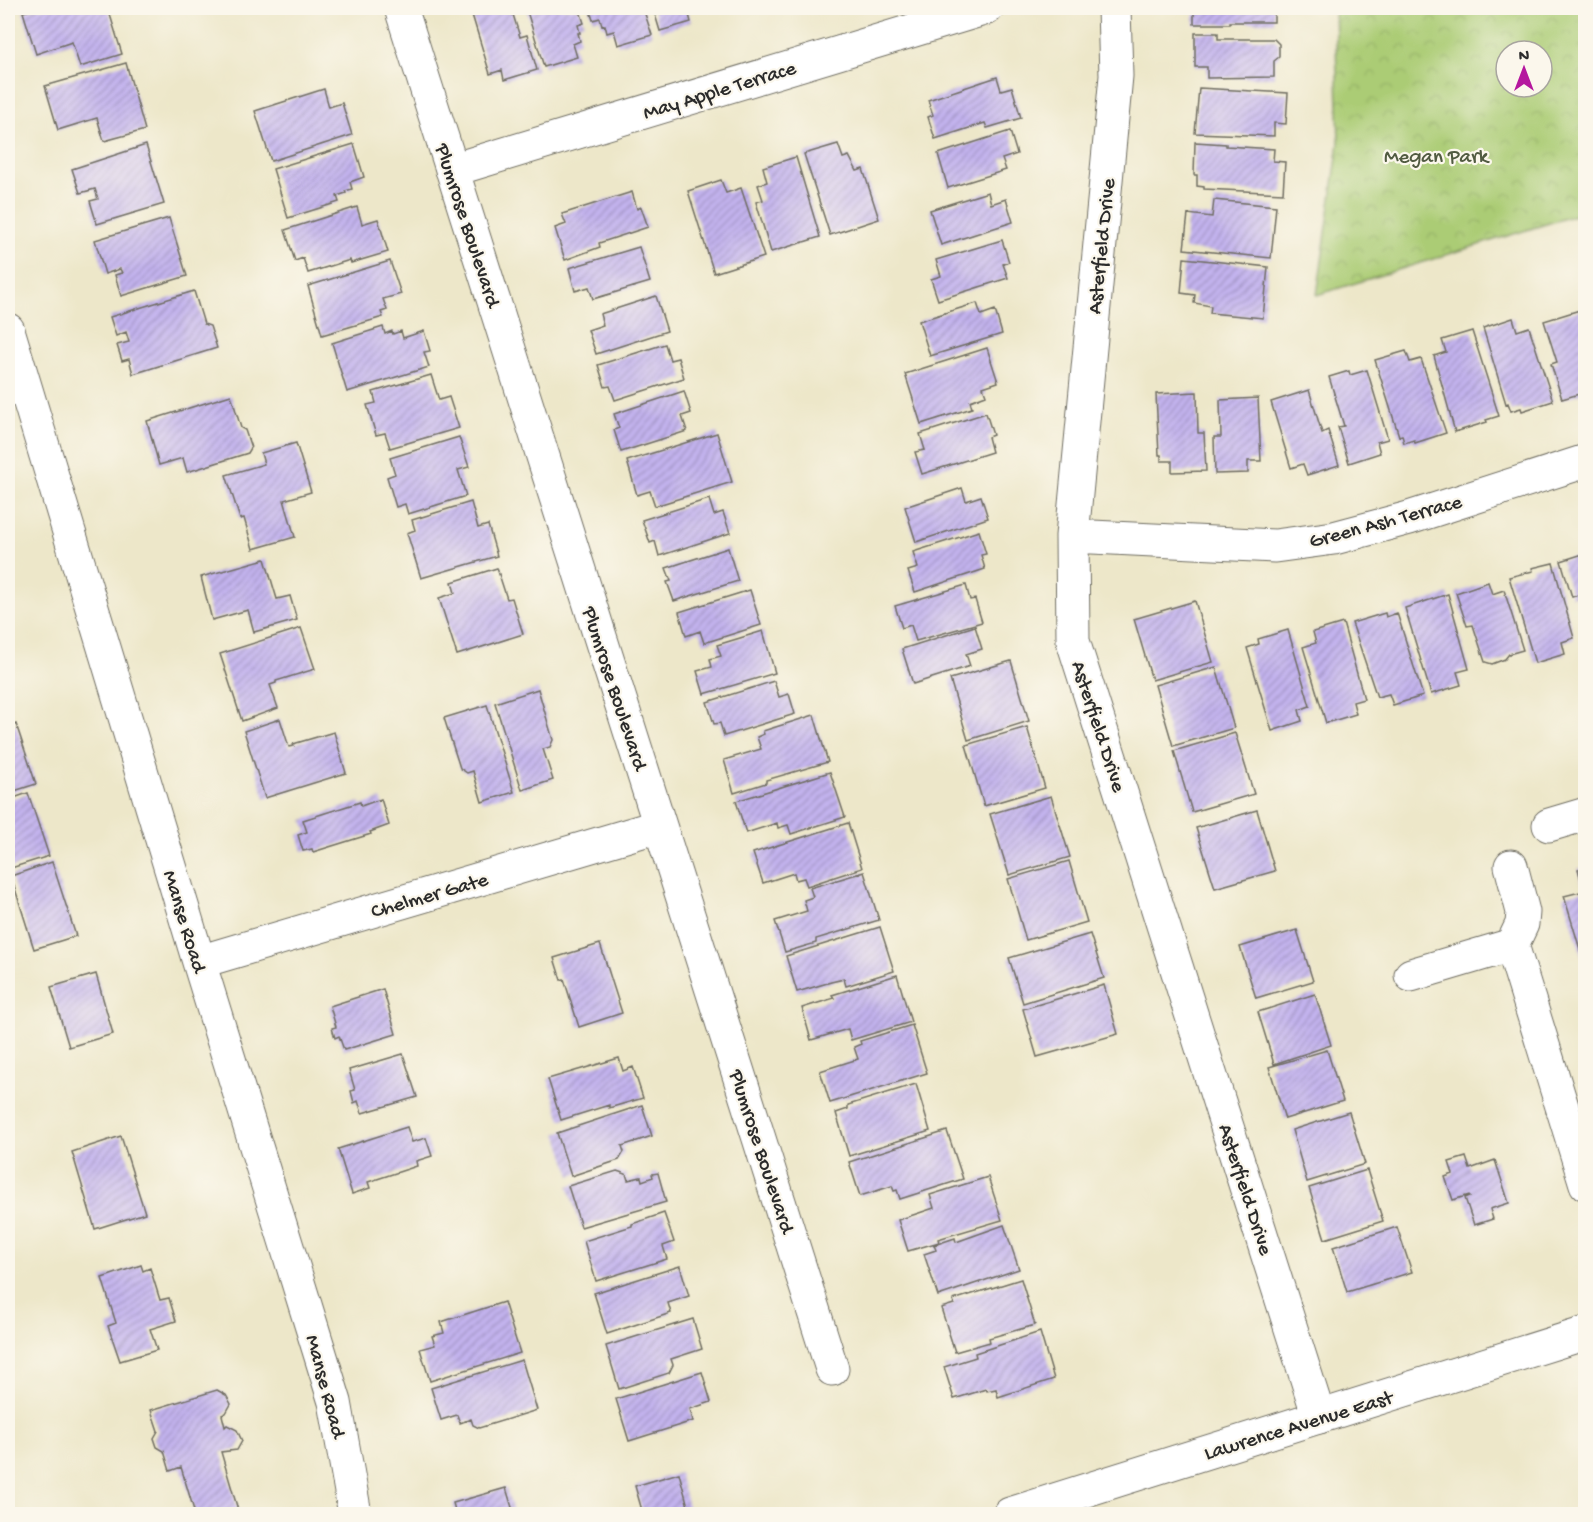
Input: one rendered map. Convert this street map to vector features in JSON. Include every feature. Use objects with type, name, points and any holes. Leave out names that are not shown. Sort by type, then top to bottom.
[{"type":"street","name":"Plumrose Boulevard","points":[[400,8],[832,1369]]},
{"type":"street","name":"May Apple Terrace","points":[[452,170],[987,8]]},
{"type":"street","name":"Asterfield Drive","points":[[1114,8],[1116,76],[1072,536],[1073,641],[1319,1417]]},
{"type":"street","name":"Manse Road","points":[[8,330],[335,1402],[355,1515]]},
{"type":"street","name":"Green Ash Terrace","points":[[1072,536],[1275,546],[1334,538],[1409,518],[1586,461]]},
{"type":"street","points":[[1549,825],[1586,814]]},
{"type":"street","name":"Chelmer Gate","points":[[199,962],[659,826]]},
{"type":"street","points":[[1511,866],[1523,912],[1522,924],[1512,945],[1586,1184]]},
{"type":"street","points":[[1411,975],[1512,945]]},
{"type":"street","name":"Lawrence Avenue East","points":[[1010,1515],[1586,1333]]},
{"type":"green space","name":"Megan Park","points":[[1335,8],[1585,8],[1585,212],[1317,295],[1339,143]]},
{"type":"building","points":[[37,8],[108,8],[122,54],[80,67],[72,42],[36,54],[23,12]]},
{"type":"building","points":[[470,8],[511,8],[520,37],[527,35],[537,70],[504,80],[502,70],[490,74]]},
{"type":"building","points":[[526,8],[579,8],[584,23],[578,25],[580,41],[573,44],[577,57],[544,67]]},
{"type":"building","points":[[589,8],[643,8],[652,35],[618,45],[614,31],[607,33],[600,18],[593,20]]},
{"type":"building","points":[[653,8],[698,8],[688,11],[691,22],[660,31]]},
{"type":"building","points":[[1194,8],[1274,8],[1274,22],[1194,24]]},
{"type":"building","points":[[1195,33],[1218,33],[1218,39],[1274,39],[1279,44],[1279,57],[1274,61],[1274,77],[1207,78],[1207,67],[1195,67]]},
{"type":"building","points":[[126,63],[145,130],[104,141],[97,118],[58,130],[45,86]]},
{"type":"building","points":[[997,77],[1001,90],[1012,87],[1021,118],[987,128],[985,123],[935,139],[928,117],[933,115],[928,100]]},
{"type":"building","points":[[1199,88],[1288,93],[1286,124],[1274,123],[1274,136],[1195,133]]},
{"type":"building","points":[[324,89],[329,107],[342,103],[352,135],[271,161],[255,111]]},
{"type":"building","points":[[1010,131],[1017,154],[1002,159],[1006,170],[948,188],[938,154]]},
{"type":"building","points":[[1195,142],[1274,149],[1273,161],[1285,162],[1283,193],[1204,189],[1204,187],[1197,186],[1197,175],[1194,175]]},
{"type":"building","points":[[354,144],[364,177],[350,182],[352,189],[337,196],[339,202],[288,218],[273,169]]},
{"type":"building","points":[[838,144],[843,158],[849,156],[857,171],[863,169],[879,219],[830,235],[804,154]]},
{"type":"building","points":[[146,145],[164,204],[97,224],[90,201],[98,199],[95,189],[80,193],[72,169]]},
{"type":"building","points":[[796,157],[820,237],[771,252],[756,202],[763,200],[758,185],[767,182],[763,167]]},
{"type":"building","points":[[721,180],[726,193],[741,188],[764,257],[714,273],[688,191]]},
{"type":"building","points":[[632,192],[637,209],[641,207],[648,227],[599,243],[600,247],[565,260],[555,228],[566,224],[562,214]]},
{"type":"building","points":[[988,192],[991,204],[1006,199],[1013,222],[941,245],[930,210]]},
{"type":"building","points":[[1214,200],[1276,206],[1271,258],[1184,249],[1188,214],[1212,217]]},
{"type":"building","points":[[357,207],[362,224],[378,219],[388,252],[351,263],[350,260],[308,273],[303,258],[295,261],[285,230]]},
{"type":"building","points":[[169,218],[187,276],[121,296],[115,275],[122,273],[120,269],[105,274],[95,240]]},
{"type":"building","points":[[1002,240],[1009,262],[1003,264],[1008,278],[938,300],[931,279],[941,276],[936,260]]},
{"type":"building","points":[[639,247],[650,282],[593,299],[589,287],[575,291],[569,268]]},
{"type":"building","points":[[1184,258],[1268,267],[1263,318],[1210,313],[1211,306],[1194,303],[1195,295],[1181,293]]},
{"type":"building","points":[[390,261],[401,294],[383,299],[387,310],[381,312],[383,317],[322,335],[308,286]]},
{"type":"building","points":[[194,291],[204,324],[210,326],[217,348],[133,374],[129,359],[122,361],[117,345],[129,342],[126,332],[116,336],[110,317]]},
{"type":"building","points":[[656,296],[667,331],[596,354],[588,330],[603,325],[600,314]]},
{"type":"building","points":[[977,303],[981,315],[995,310],[1002,334],[930,356],[919,321]]},
{"type":"building","points":[[1583,309],[1586,318],[1586,392],[1562,399],[1551,364],[1557,362],[1544,321]]},
{"type":"building","points":[[1513,318],[1517,331],[1529,327],[1553,401],[1522,411],[1521,408],[1511,411],[1508,403],[1506,404],[1483,328]]},
{"type":"building","points":[[383,327],[385,334],[401,331],[403,338],[424,331],[430,351],[424,352],[429,367],[347,392],[332,343]]},
{"type":"building","points":[[1472,331],[1499,416],[1455,432],[1434,356],[1446,352],[1442,340]]},
{"type":"building","points":[[665,344],[670,360],[678,358],[684,378],[615,400],[610,386],[605,387],[598,365]]},
{"type":"building","points":[[987,348],[998,382],[983,387],[986,395],[970,401],[972,408],[921,424],[905,374]]},
{"type":"building","points":[[1406,351],[1410,362],[1421,359],[1446,433],[1415,443],[1414,440],[1404,443],[1402,435],[1399,436],[1375,360]]},
{"type":"building","points":[[1367,370],[1388,439],[1377,442],[1380,453],[1349,463],[1338,427],[1344,426],[1329,377],[1349,371],[1350,375]]},
{"type":"building","points":[[431,375],[439,400],[449,397],[459,428],[390,448],[385,433],[376,435],[367,405],[376,403],[373,392]]},
{"type":"building","points":[[1309,390],[1322,433],[1328,430],[1339,465],[1307,475],[1303,464],[1291,468],[1271,402]]},
{"type":"building","points":[[684,391],[691,413],[682,416],[687,431],[621,452],[614,430],[619,428],[614,414]]},
{"type":"building","points":[[1197,392],[1198,433],[1204,433],[1206,471],[1172,472],[1172,461],[1161,461],[1161,455],[1159,455],[1156,394]]},
{"type":"building","points":[[231,395],[241,428],[245,430],[251,448],[248,453],[187,472],[183,458],[159,465],[147,421]]},
{"type":"building","points":[[1258,398],[1261,461],[1248,461],[1248,473],[1215,474],[1214,437],[1221,437],[1220,400]]},
{"type":"building","points":[[986,413],[993,435],[988,437],[992,452],[922,474],[915,452],[925,450],[920,434]]},
{"type":"building","points":[[717,433],[732,482],[655,506],[650,491],[637,495],[627,461]]},
{"type":"building","points":[[459,437],[469,467],[458,470],[466,496],[408,514],[405,504],[396,507],[387,477],[395,474],[390,458]]},
{"type":"building","points":[[296,443],[311,492],[284,500],[295,537],[253,549],[244,518],[240,519],[226,475],[264,464],[261,453]]},
{"type":"building","points":[[962,488],[966,501],[981,496],[988,518],[916,542],[905,507]]},
{"type":"building","points":[[709,499],[714,515],[723,512],[730,533],[659,556],[655,541],[650,543],[642,520]]},
{"type":"building","points":[[471,502],[478,528],[488,525],[497,556],[421,578],[407,533],[415,530],[412,520]]},
{"type":"building","points":[[979,531],[986,554],[981,555],[985,569],[915,592],[908,571],[918,568],[913,552]]},
{"type":"building","points":[[728,548],[738,581],[674,601],[667,582],[671,581],[666,568]]},
{"type":"building","points":[[1586,553],[1585,619],[1578,595],[1572,597],[1561,561]]},
{"type":"building","points":[[265,559],[277,599],[290,596],[297,620],[254,632],[248,610],[212,620],[201,577]]},
{"type":"building","points":[[1553,563],[1574,638],[1562,642],[1565,654],[1535,663],[1509,577]]},
{"type":"building","points":[[497,568],[507,599],[512,598],[523,634],[457,655],[439,598],[455,593],[452,582]]},
{"type":"building","points":[[1488,582],[1492,594],[1504,590],[1523,650],[1509,654],[1505,659],[1492,664],[1485,662],[1473,625],[1467,626],[1456,593]]},
{"type":"building","points":[[966,585],[970,600],[975,599],[982,622],[916,641],[911,625],[902,628],[895,606]]},
{"type":"building","points":[[750,590],[761,625],[704,643],[700,631],[686,636],[679,612]]},
{"type":"building","points":[[1448,594],[1469,669],[1457,672],[1461,685],[1431,694],[1405,608]]},
{"type":"building","points":[[1195,601],[1213,662],[1152,680],[1134,619]]},
{"type":"building","points":[[1385,613],[1386,617],[1397,613],[1423,696],[1393,705],[1389,694],[1377,697],[1352,623]]},
{"type":"building","points":[[1343,623],[1364,699],[1353,702],[1356,714],[1326,723],[1303,647],[1316,643],[1313,632]]},
{"type":"building","points":[[975,626],[982,649],[966,654],[970,666],[913,684],[902,649]]},
{"type":"building","points":[[301,628],[315,669],[270,685],[278,708],[242,721],[220,654]]},
{"type":"building","points":[[1288,630],[1310,706],[1299,710],[1302,721],[1272,731],[1247,648],[1259,644],[1258,639]]},
{"type":"building","points":[[763,631],[775,673],[704,694],[697,671],[712,667],[710,659],[721,656],[717,645]]},
{"type":"building","points":[[1011,661],[1029,721],[968,740],[950,679]]},
{"type":"building","points":[[1216,667],[1234,728],[1173,746],[1155,685]]},
{"type":"building","points":[[774,681],[779,697],[789,694],[795,714],[724,736],[720,723],[714,724],[707,702]]},
{"type":"building","points":[[538,689],[553,740],[550,747],[543,749],[553,780],[522,790],[495,703]]},
{"type":"building","points":[[487,705],[514,792],[482,802],[473,771],[467,773],[460,768],[444,718]]},
{"type":"building","points":[[814,715],[828,762],[766,780],[766,783],[734,793],[724,760],[761,749],[757,737],[764,734],[763,731]]},
{"type":"building","points":[[280,719],[289,747],[334,732],[346,773],[265,798],[244,731]]},
{"type":"building","points":[[16,724],[36,784],[8,793],[8,727]]},
{"type":"building","points":[[1027,727],[1045,788],[984,806],[966,745]]},
{"type":"building","points":[[1235,733],[1254,794],[1192,812],[1174,751]]},
{"type":"building","points":[[830,772],[845,817],[791,834],[788,825],[778,828],[777,823],[746,833],[736,801]]},
{"type":"building","points":[[28,793],[49,856],[8,869],[8,800]]},
{"type":"building","points":[[1051,796],[1070,857],[1009,875],[990,814]]},
{"type":"building","points":[[381,799],[389,825],[370,832],[371,834],[313,852],[312,849],[303,851],[298,835],[307,832],[303,820],[360,802],[361,806]]},
{"type":"building","points":[[1257,810],[1275,871],[1215,888],[1196,828]]},
{"type":"building","points":[[848,823],[862,868],[807,886],[804,878],[796,880],[794,873],[763,883],[753,853]]},
{"type":"building","points":[[1069,861],[1087,922],[1026,940],[1008,879]]},
{"type":"building","points":[[52,862],[76,936],[34,949],[11,876]]},
{"type":"building","points":[[1586,867],[1585,966],[1564,896],[1584,891],[1578,869]]},
{"type":"building","points":[[864,872],[879,920],[816,939],[816,943],[785,952],[775,921],[807,911],[804,900],[813,897],[810,888]]},
{"type":"building","points":[[880,927],[894,971],[846,986],[844,979],[797,992],[786,956]]},
{"type":"building","points":[[1297,930],[1313,981],[1256,998],[1240,947]]},
{"type":"building","points":[[1090,934],[1104,978],[1023,1003],[1009,958]]},
{"type":"building","points":[[600,944],[622,1013],[579,1027],[564,979],[561,980],[554,958]]},
{"type":"building","points":[[96,974],[113,1034],[69,1047],[51,987]]},
{"type":"building","points":[[897,975],[911,1022],[851,1040],[848,1029],[811,1040],[802,1008],[834,998],[832,995]]},
{"type":"building","points":[[1104,985],[1118,1034],[1037,1057],[1023,1009]]},
{"type":"building","points":[[383,989],[396,1034],[344,1050],[339,1036],[335,1038],[332,1028],[336,1027],[330,1006]]},
{"type":"building","points":[[1315,994],[1331,1045],[1274,1064],[1258,1012]]},
{"type":"building","points":[[912,1025],[927,1073],[830,1103],[820,1071],[858,1059],[854,1047],[861,1044],[860,1041]]},
{"type":"building","points":[[1327,1050],[1343,1101],[1285,1119],[1269,1067]]},
{"type":"building","points":[[403,1054],[417,1097],[362,1113],[358,1101],[354,1103],[351,1091],[355,1090],[349,1070]]},
{"type":"building","points":[[619,1058],[623,1071],[633,1067],[643,1098],[609,1108],[609,1105],[561,1120],[548,1079]]},
{"type":"building","points":[[916,1084],[930,1131],[849,1156],[836,1113],[848,1109],[848,1105]]},
{"type":"building","points":[[642,1105],[652,1136],[622,1146],[624,1152],[619,1160],[571,1176],[557,1133]]},
{"type":"building","points":[[1349,1112],[1365,1164],[1307,1182],[1292,1130]]},
{"type":"building","points":[[407,1127],[412,1142],[426,1138],[432,1156],[416,1161],[417,1166],[368,1182],[370,1188],[352,1194],[338,1149]]},
{"type":"building","points":[[947,1131],[963,1179],[900,1199],[897,1190],[894,1191],[892,1186],[860,1196],[849,1162]]},
{"type":"building","points":[[121,1136],[145,1213],[95,1229],[72,1152]]},
{"type":"building","points":[[1466,1157],[1470,1169],[1495,1160],[1509,1203],[1490,1209],[1493,1219],[1474,1225],[1465,1198],[1470,1196],[1453,1200],[1445,1177],[1453,1174],[1449,1162]]},
{"type":"building","points":[[1367,1170],[1383,1221],[1325,1239],[1309,1188]]},
{"type":"building","points":[[617,1171],[626,1174],[628,1180],[641,1177],[642,1181],[658,1173],[666,1202],[581,1227],[568,1186]]},
{"type":"building","points":[[988,1177],[1002,1220],[938,1239],[939,1242],[908,1251],[898,1220],[934,1208],[930,1195]]},
{"type":"building","points":[[664,1213],[674,1242],[663,1246],[667,1259],[596,1281],[584,1241]]},
{"type":"building","points":[[1004,1225],[1019,1269],[938,1296],[924,1254],[936,1250],[934,1245],[955,1238],[956,1242]]},
{"type":"building","points":[[1397,1227],[1412,1272],[1347,1292],[1333,1247]]},
{"type":"building","points":[[141,1265],[143,1271],[150,1268],[160,1300],[169,1298],[176,1321],[150,1329],[157,1350],[120,1361],[108,1326],[116,1323],[102,1278]]},
{"type":"building","points":[[680,1266],[689,1296],[668,1303],[671,1313],[607,1334],[594,1293]]},
{"type":"building","points":[[1021,1279],[1035,1325],[989,1338],[990,1342],[955,1352],[941,1308],[954,1304],[953,1300]]},
{"type":"building","points":[[504,1302],[520,1353],[430,1381],[420,1349],[435,1345],[432,1336],[444,1333],[441,1322]]},
{"type":"building","points":[[693,1319],[702,1349],[671,1359],[673,1365],[669,1373],[619,1389],[606,1346]]},
{"type":"building","points":[[1040,1332],[1054,1379],[998,1397],[996,1389],[987,1391],[986,1389],[954,1399],[944,1367],[976,1357],[975,1353]]},
{"type":"building","points":[[522,1360],[537,1410],[479,1428],[473,1425],[471,1419],[460,1423],[457,1415],[441,1420],[431,1388]]},
{"type":"building","points":[[702,1372],[711,1402],[690,1409],[693,1421],[629,1441],[616,1399]]},
{"type":"building","points":[[217,1390],[226,1395],[231,1404],[226,1413],[222,1415],[225,1427],[227,1425],[237,1430],[242,1441],[237,1450],[221,1452],[238,1510],[222,1514],[195,1514],[181,1467],[170,1471],[164,1451],[157,1447],[154,1438],[158,1431],[151,1410]]},
{"type":"building","points":[[679,1473],[689,1510],[680,1514],[643,1514],[635,1486]]},
{"type":"building","points":[[506,1488],[514,1514],[456,1514],[453,1503]]}]
